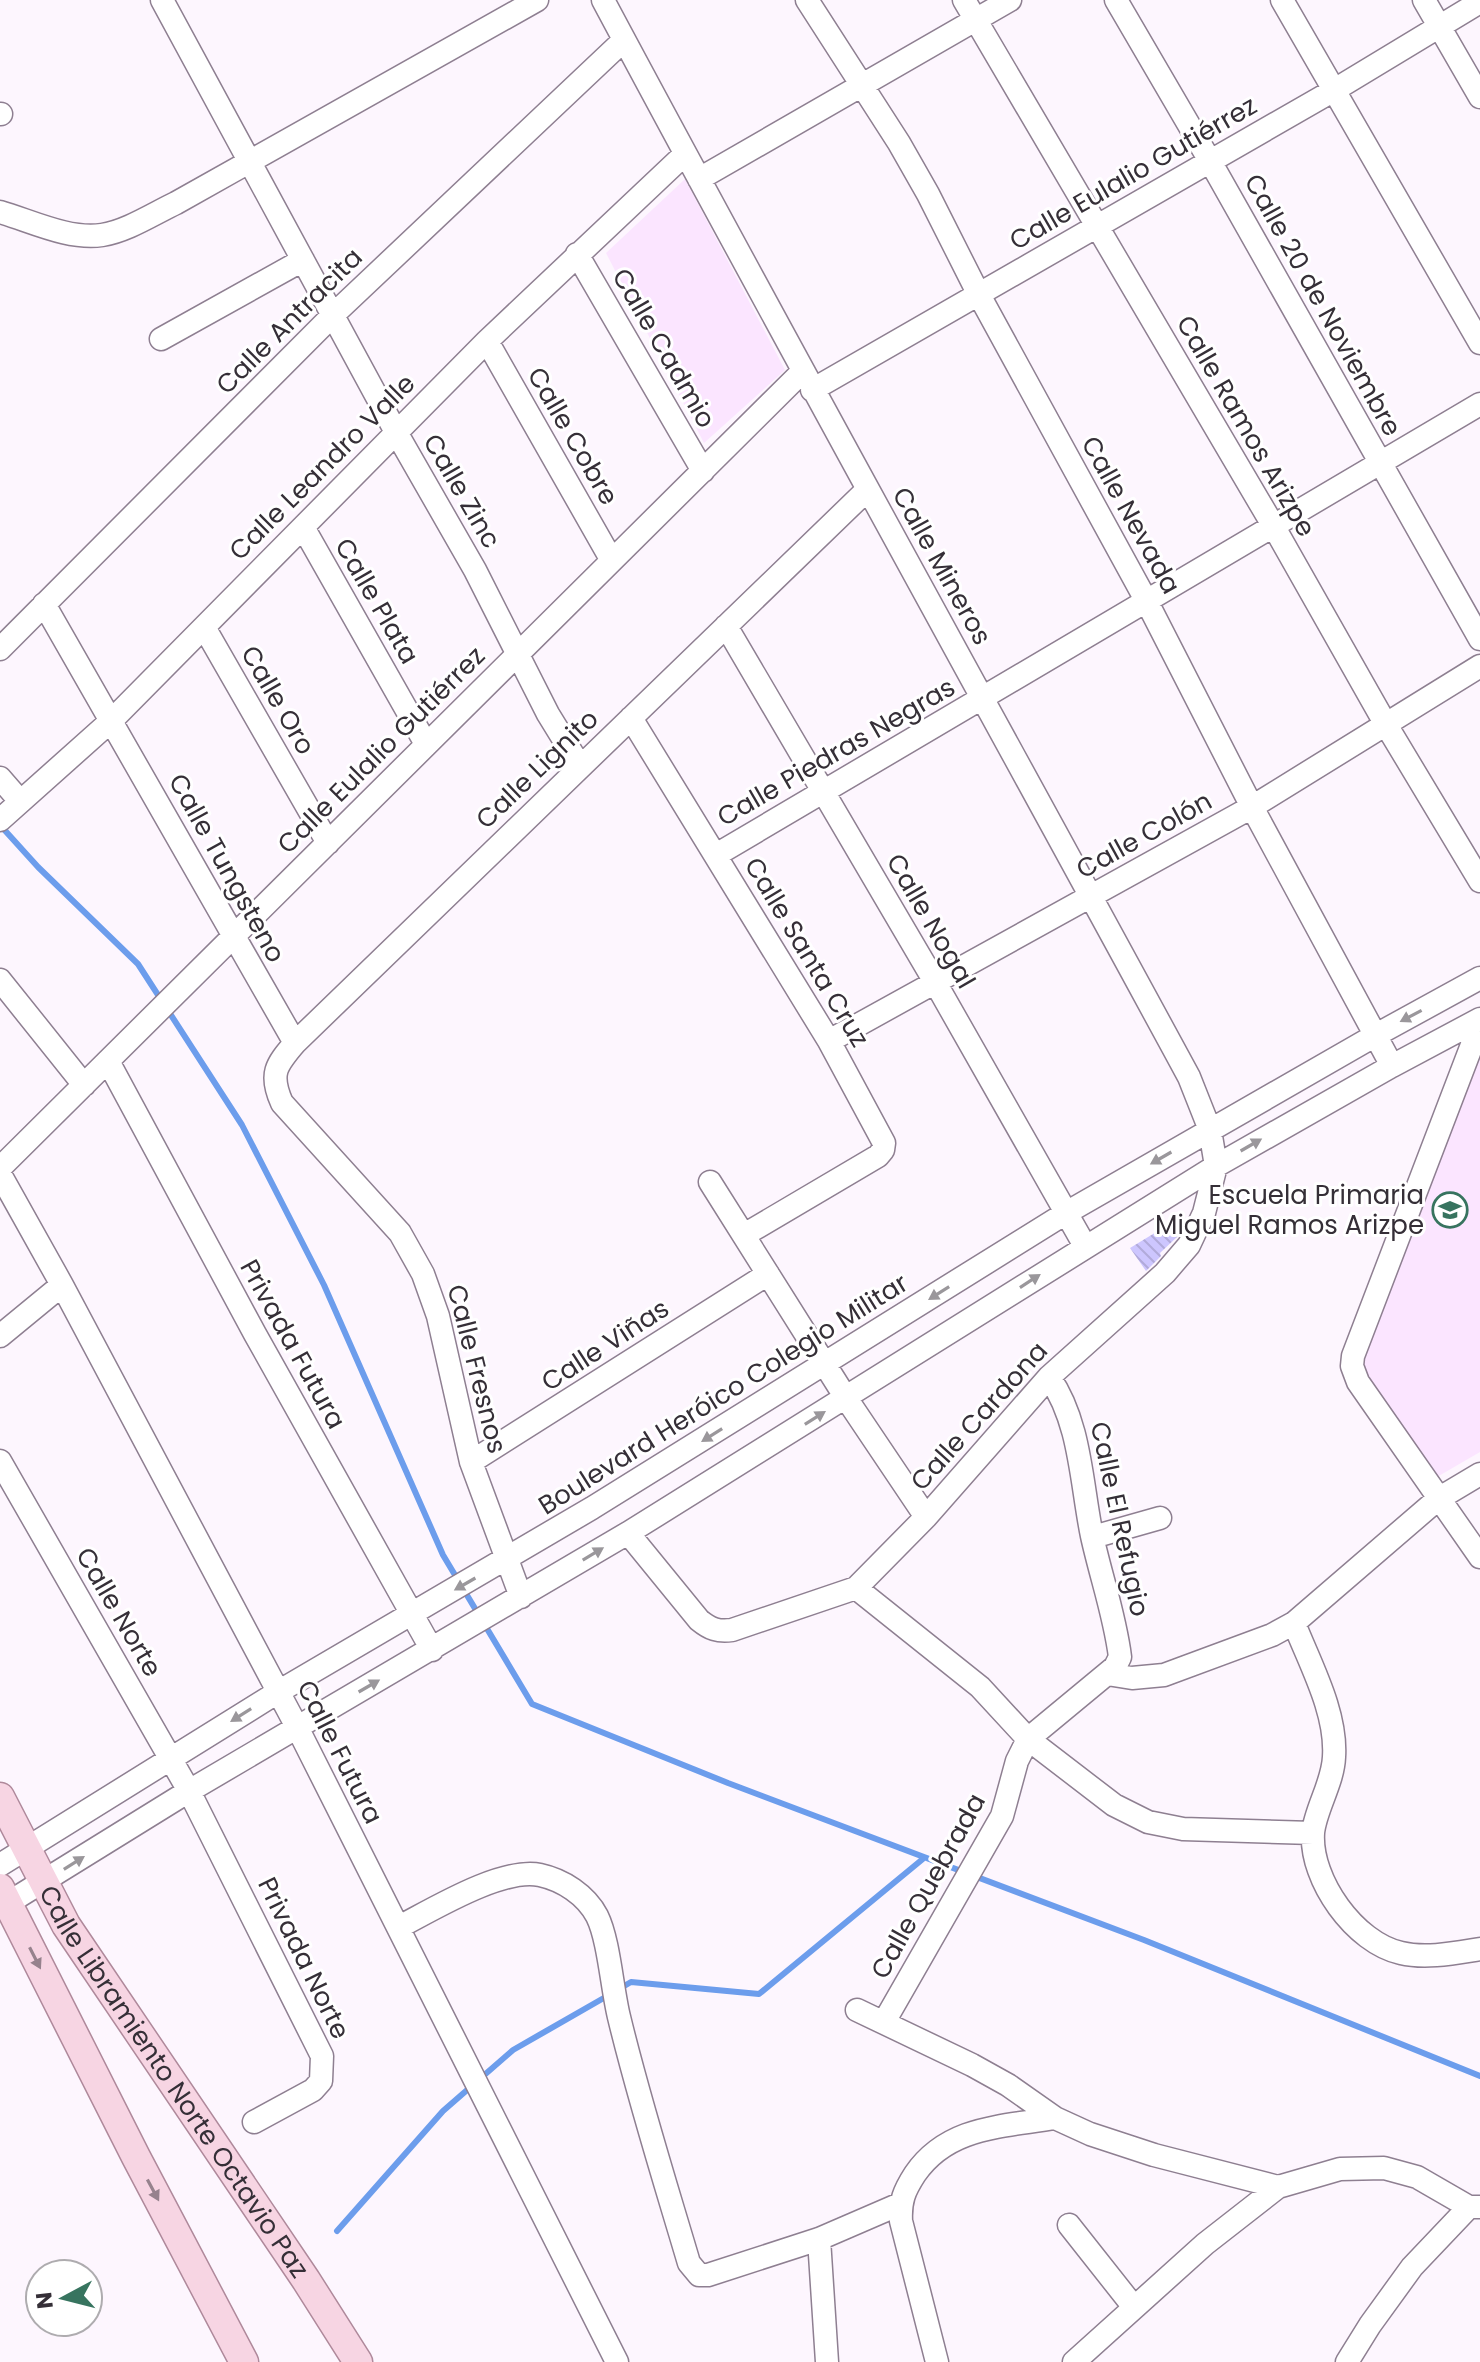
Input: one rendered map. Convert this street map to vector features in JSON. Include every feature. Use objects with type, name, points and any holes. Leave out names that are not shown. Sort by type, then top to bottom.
[{"type":"main road","name":"Calle Libramiento Norte Octavio Paz","points":[[0,1797],[66,1925],[358,2362]]},
{"type":"main road","name":"Calle Libramiento Norte Octavio Paz","points":[[4,1896],[244,2362]]},
{"type":"street","name":"Calle Zinc","points":[[162,0],[396,432],[475,570],[548,714],[580,766]]},
{"type":"street","points":[[0,212],[76,234],[105,235],[176,203],[537,0]]},
{"type":"street","name":"Calle Mineros","points":[[603,0],[807,381],[984,698],[1189,1077],[1210,1130],[1216,1166]]},
{"type":"street","name":"Calle Nevada","points":[[807,0],[921,181],[1392,1066]]},
{"type":"street","name":"Calle Ramos Arizpe","points":[[964,0],[1480,881]]},
{"type":"street","points":[[699,179],[1010,0]]},
{"type":"street","name":"Calle 20 de Noviembre","points":[[1116,0],[1480,639]]},
{"type":"street","points":[[1282,0],[1480,343]]},
{"type":"street","points":[[1424,0],[1480,97]]},
{"type":"street","name":"Calle Eulalio Gutiérrez","points":[[0,1168],[109,1063],[611,559],[703,471],[807,381],[978,293],[1336,89],[1480,2]]},
{"type":"street","name":"Calle Antracita","points":[[0,649],[333,315],[624,40]]},
{"type":"street","name":"Calle Leandro Valle","points":[[0,820],[112,720],[487,341],[685,154]]},
{"type":"street","name":"Calle Cadmio","points":[[577,254],[703,471]]},
{"type":"street","points":[[161,339],[303,260]]},
{"type":"street","name":"Calle Cobre","points":[[487,341],[611,559]]},
{"type":"street","name":"Calle Piedras Negras","points":[[716,855],[1480,404]]},
{"type":"street","name":"Calle Lignito","points":[[282,1103],[275,1088],[275,1074],[279,1061],[295,1043],[867,490]]},
{"type":"street","name":"Calle Plata","points":[[303,527],[426,744]]},
{"type":"street","name":"Calle Tungsteno","points":[[44,604],[295,1043]]},
{"type":"street","name":"Calle Nogal","points":[[726,626],[935,982],[1085,1246]]},
{"type":"street","name":"Calle Oro","points":[[204,627],[328,843]]},
{"type":"street","name":"Calle Colón","points":[[829,1041],[1252,807],[1480,666]]},
{"type":"street","name":"Calle Santa Cruz","points":[[631,718],[829,1041],[881,1135],[883,1150],[878,1156],[744,1235]]},
{"type":"street","points":[[0,778],[20,801]]},
{"type":"street","name":"Boulevard Heróico Colegio Militar","points":[[0,1865],[278,1692],[506,1560],[826,1365],[1066,1213],[1480,978]]},
{"type":"street","points":[[0,980],[84,1085]]},
{"type":"street","points":[[4,1896],[42,1883],[189,1791],[628,1533],[1216,1166],[1392,1066],[1480,1022]]},
{"type":"street","points":[[1480,1022],[1353,1356],[1352,1366],[1358,1382],[1480,1557]]},
{"type":"street","name":"Privada Futura","points":[[109,1063],[255,1334],[432,1650]]},
{"type":"street","name":"Calle Fresnos","points":[[282,1103],[400,1233],[423,1274],[438,1316],[471,1462],[521,1597]]},
{"type":"street","name":"Calle Cardona","points":[[628,1533],[699,1620],[721,1632],[856,1588],[926,1517],[1049,1377],[1165,1273],[1189,1245],[1204,1213],[1216,1166]]},
{"type":"street","name":"Calle Futura","points":[[0,1174],[297,1727],[617,2362]]},
{"type":"street","points":[[710,1182],[846,1398],[926,1517]]},
{"type":"street","name":"Calle Viñas","points":[[471,1462],[768,1274]]},
{"type":"street","points":[[0,1336],[62,1285]]},
{"type":"street","name":"Calle El Refugio","points":[[1049,1377],[1061,1395],[1071,1424],[1120,1657],[1107,1674]]},
{"type":"street","name":"Calle Norte","points":[[0,1461],[189,1791]]},
{"type":"street","points":[[1107,1674],[1132,1678],[1164,1675],[1272,1635],[1294,1623],[1438,1499],[1480,1474]]},
{"type":"street","points":[[1093,1537],[1160,1518]]},
{"type":"street","points":[[856,1588],[980,1687],[1028,1739],[1114,1805],[1148,1822],[1183,1829],[1313,1833]]},
{"type":"street","points":[[1294,1623],[1327,1708],[1333,1736],[1334,1758],[1313,1833],[1322,1876],[1336,1903],[1353,1926],[1376,1943],[1401,1954],[1438,1955],[1480,1949]]},
{"type":"street","name":"Calle Quebrada","points":[[884,2022],[1002,1816],[1017,1761],[1028,1739],[1107,1674]]},
{"type":"street","name":"Privada Norte","points":[[189,1791],[322,2056],[321,2081],[313,2090],[254,2122]]},
{"type":"street","points":[[399,1927],[478,1887],[513,1876],[538,1874],[567,1885],[588,1900],[599,1919],[620,2020],[689,2263],[699,2275],[708,2275],[819,2239],[900,2204]]},
{"type":"street","points":[[857,2010],[996,2079],[1055,2118],[1090,2134],[1154,2155],[1278,2187]]},
{"type":"street","points":[[937,2362],[901,2221],[900,2204],[904,2190],[922,2164],[944,2144],[972,2132],[1055,2118]]},
{"type":"street","points":[[1074,2362],[1133,2306],[1278,2187],[1340,2169],[1384,2168],[1417,2177],[1475,2207],[1412,2267],[1347,2362]]},
{"type":"street","points":[[1069,2225],[1133,2306]]},
{"type":"street","points":[[819,2239],[827,2362]]},
{"type":"shaded area","points":[[685,179],[785,370],[704,443],[606,253]]},
{"type":"shaded area","name":"Escuela Primaria Miguel Ramos Arizpe","points":[[1480,1053],[1480,1452],[1437,1477],[1360,1366]]},
{"type":"building","points":[[1176,1220],[1179,1234],[1146,1271],[1130,1248]]},
{"type":"waterway","points":[[0,825],[38,867],[138,964],[242,1125],[324,1285],[443,1555],[532,1704],[728,1783],[1144,1940],[1480,2076]]},
{"type":"waterway","points":[[619,1989],[631,1982],[759,1994],[924,1858]]},
{"type":"waterway","points":[[337,2231],[443,2111],[513,2050],[609,1995]]},
{"type":"place","name":"Escuela Primaria Miguel Ramos Arizpe","points":[[1450,1210]]}]
